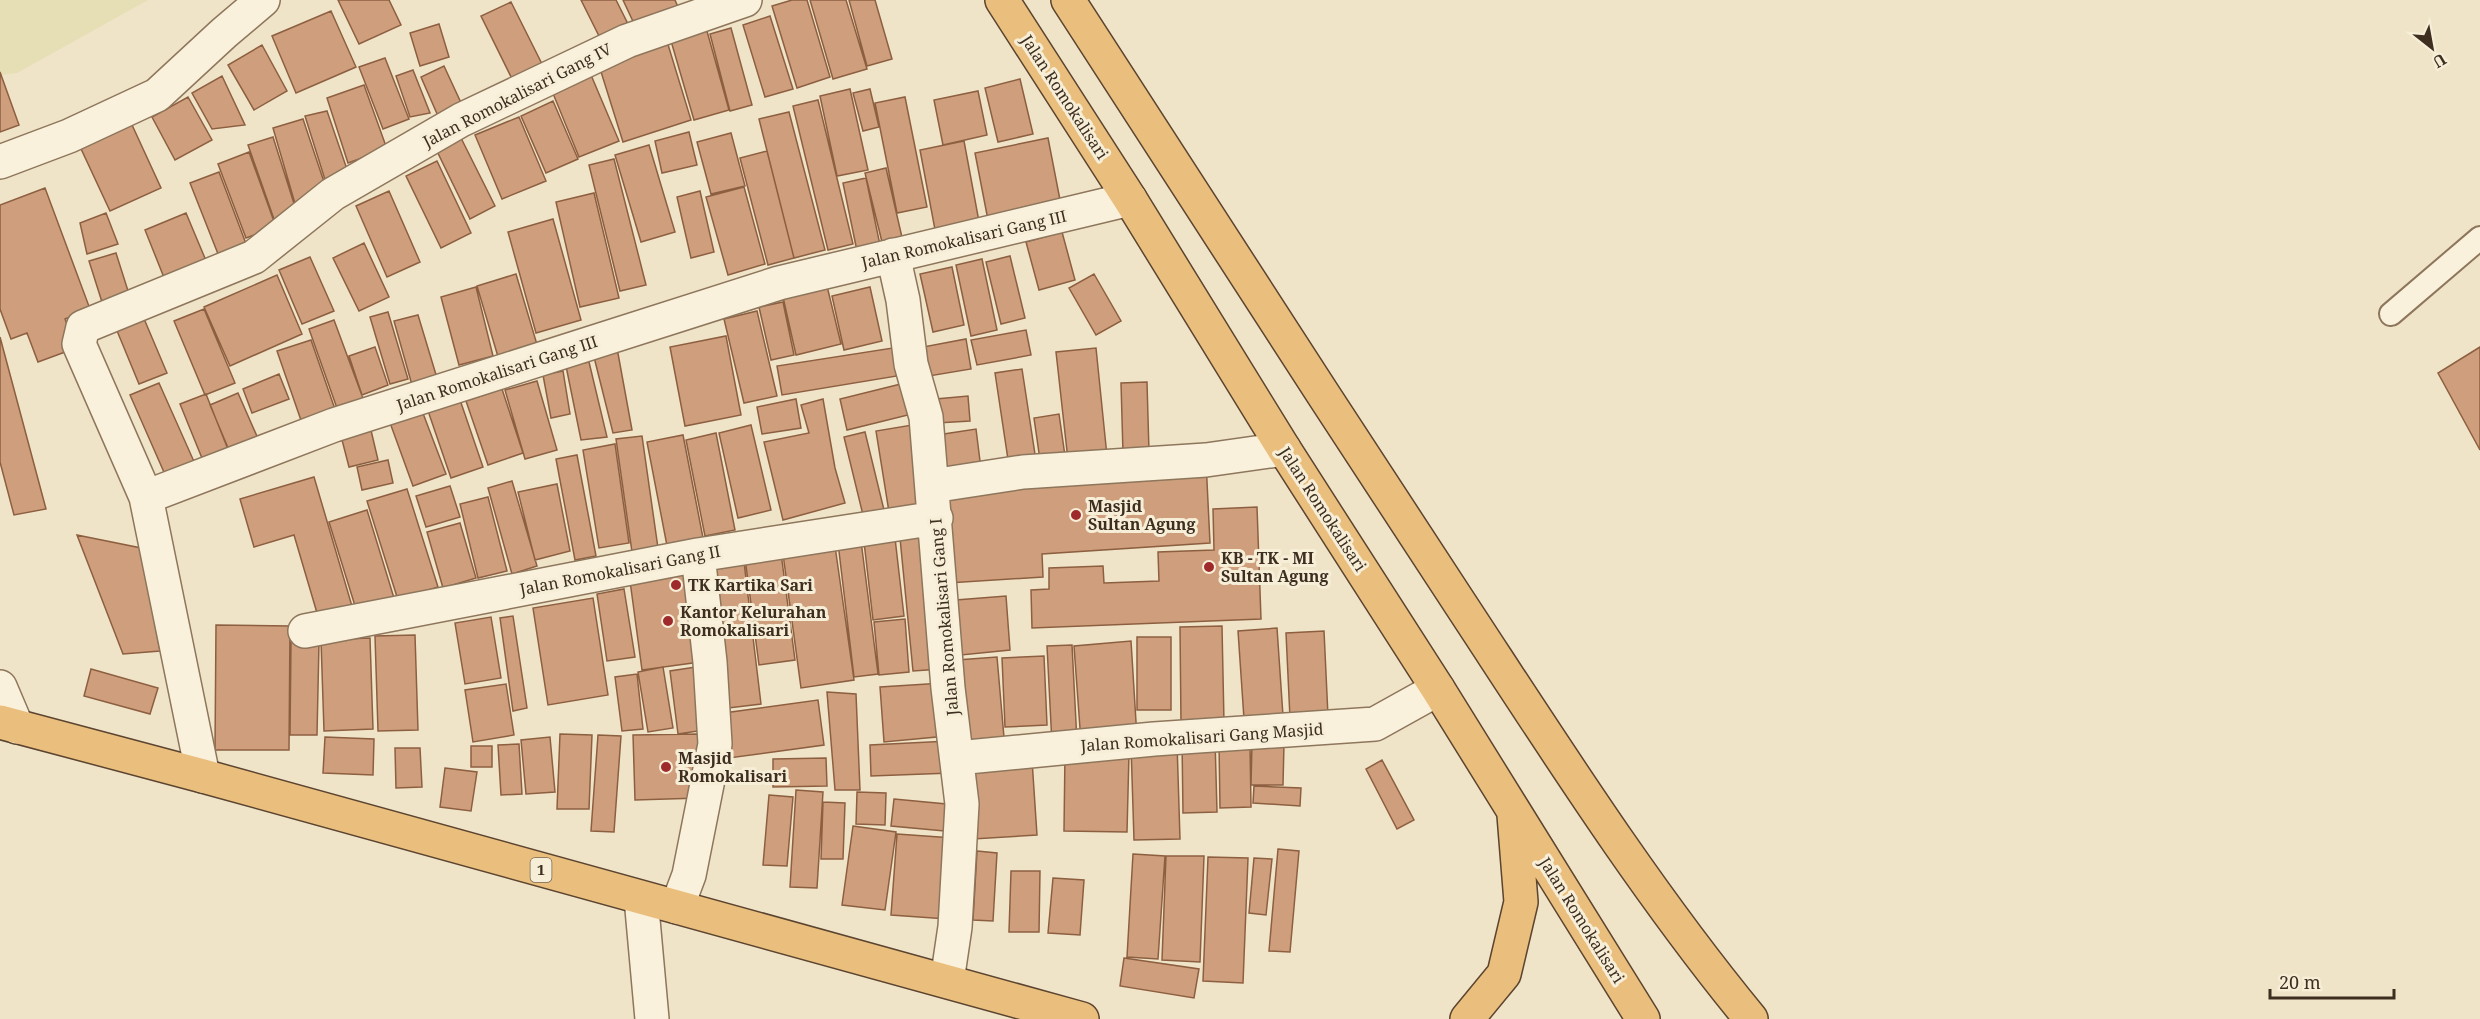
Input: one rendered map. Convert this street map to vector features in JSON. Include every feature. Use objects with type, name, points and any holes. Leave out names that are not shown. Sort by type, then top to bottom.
[{"type":"highway","name":"Jalan Romokalisari","points":[[1002,0],[1130,199],[1284,449],[1438,689],[1643,1019]]},
{"type":"highway","points":[[1068,0],[1302,363],[1578,782],[1706,964],[1750,1019]]},
{"type":"highway","name":"1","points":[[8,724],[1082,1019]]},
{"type":"highway","points":[[1467,1019],[1504,974],[1521,902],[1513,809]]},
{"type":"highway","points":[[1706,964],[1727,1019]]},
{"type":"street","points":[[0,162],[69,136],[157,95],[263,0]]},
{"type":"street","name":"Jalan Romokalisari Gang IV","points":[[146,497],[79,344],[83,327],[254,256],[333,194],[461,120],[627,40],[745,0]]},
{"type":"street","name":"Jalan Romokalisari Gang III","points":[[146,497],[333,425],[779,283],[1130,199]]},
{"type":"street","name":"Jalan Romokalisari Gang I","points":[[893,255],[903,300],[911,364],[926,417],[942,614],[962,804],[955,927],[947,981]]},
{"type":"street","points":[[932,486],[1023,472],[1206,460],[1284,449]]},
{"type":"street","points":[[146,497],[202,776]]},
{"type":"street","name":"Jalan Romokalisari Gang II","points":[[305,631],[698,555],[936,518]]},
{"type":"street","points":[[677,907],[689,875],[715,744],[710,662],[698,555]]},
{"type":"street","points":[[0,687],[8,724]]},
{"type":"street","name":"Jalan Romokalisari Gang Masjid","points":[[957,758],[1154,739],[1375,724],[1438,689]]},
{"type":"street","points":[[641,898],[652,1019]]},
{"type":"lane","points":[[2391,314],[2480,238]]},
{"type":"shaded area","points":[[0,0],[148,0],[17,73],[0,75]]},
{"type":"building","points":[[338,0],[389,0],[401,25],[359,44]]},
{"type":"building","points":[[581,0],[616,0],[628,24],[600,38]]},
{"type":"building","points":[[623,0],[675,0],[680,12],[638,32]]},
{"type":"building","points":[[792,0],[807,0],[830,77],[797,88],[772,6]]},
{"type":"building","points":[[810,0],[846,0],[867,69],[833,79]]},
{"type":"building","points":[[849,0],[875,0],[892,59],[867,66]]},
{"type":"building","points":[[511,2],[548,76],[518,91],[481,16]]},
{"type":"building","points":[[331,11],[356,67],[296,93],[272,36]]},
{"type":"building","points":[[770,16],[793,89],[765,97],[743,25]]},
{"type":"building","points":[[439,24],[449,57],[420,66],[410,33]]},
{"type":"building","points":[[705,24],[729,110],[694,120],[669,34]]},
{"type":"building","points":[[731,28],[752,105],[730,111],[710,34]]},
{"type":"building","points":[[666,38],[691,120],[623,142],[597,59]]},
{"type":"building","points":[[262,45],[287,91],[254,110],[228,65]]},
{"type":"building","points":[[385,58],[409,119],[383,129],[359,67]]},
{"type":"building","points":[[444,66],[462,105],[438,116],[421,77]]},
{"type":"building","points":[[413,70],[430,113],[410,117],[396,76]]},
{"type":"building","points":[[0,72],[19,125],[0,132]]},
{"type":"building","points":[[591,75],[619,141],[579,157],[552,91]]},
{"type":"building","points":[[222,76],[245,125],[212,129],[192,93]]},
{"type":"building","points":[[1020,79],[1033,134],[998,142],[985,88]]},
{"type":"building","points":[[364,85],[387,149],[348,163],[327,98]]},
{"type":"building","points":[[850,89],[868,170],[837,176],[820,96]]},
{"type":"building","points":[[870,89],[879,127],[863,131],[853,93]]},
{"type":"building","points":[[978,91],[987,135],[943,145],[934,100]]},
{"type":"building","points":[[188,97],[212,140],[175,160],[152,117]]},
{"type":"building","points":[[905,97],[927,207],[897,213],[875,103]]},
{"type":"building","points":[[818,100],[853,244],[828,250],[793,106]]},
{"type":"building","points":[[553,101],[578,159],[546,173],[521,116]]},
{"type":"building","points":[[327,111],[350,178],[327,186],[305,116]]},
{"type":"building","points":[[789,112],[825,250],[794,258],[759,119]]},
{"type":"building","points":[[127,114],[161,188],[110,211],[76,138]]},
{"type":"building","points":[[519,117],[546,181],[502,199],[475,135]]},
{"type":"building","points":[[303,119],[328,194],[296,207],[273,128]]},
{"type":"building","points":[[458,132],[495,206],[470,219],[434,145]]},
{"type":"building","points":[[689,132],[697,165],[662,173],[655,141]]},
{"type":"building","points":[[731,133],[745,186],[711,194],[697,142]]},
{"type":"building","points":[[273,137],[297,213],[275,222],[248,145]]},
{"type":"building","points":[[1048,138],[1061,205],[988,220],[975,153]]},
{"type":"building","points":[[964,141],[980,227],[936,235],[920,150]]},
{"type":"building","points":[[649,145],[675,232],[641,242],[615,155]]},
{"type":"building","points":[[767,151],[794,258],[768,265],[740,158]]},
{"type":"building","points":[[249,152],[276,227],[246,238],[218,164]]},
{"type":"building","points":[[614,159],[646,285],[620,291],[589,165]]},
{"type":"building","points":[[437,161],[471,233],[441,248],[406,176]]},
{"type":"building","points":[[886,168],[904,246],[884,250],[865,173]]},
{"type":"building","points":[[219,172],[248,249],[220,259],[190,183]]},
{"type":"building","points":[[866,178],[880,245],[857,251],[843,183]]},
{"type":"building","points":[[744,187],[765,264],[728,275],[706,197]]},
{"type":"building","points":[[45,188],[90,309],[65,319],[76,348],[38,362],[27,333],[11,339],[0,309],[0,205]]},
{"type":"building","points":[[389,191],[420,262],[387,277],[356,206]]},
{"type":"building","points":[[700,191],[714,252],[691,258],[677,197]]},
{"type":"building","points":[[594,193],[619,298],[580,307],[556,202]]},
{"type":"building","points":[[106,213],[118,244],[87,254],[80,223]]},
{"type":"building","points":[[186,213],[207,263],[165,280],[145,230]]},
{"type":"building","points":[[553,219],[581,320],[536,333],[508,232]]},
{"type":"building","points":[[1062,232],[1075,280],[1039,290],[1026,242]]},
{"type":"building","points":[[364,243],[389,297],[359,311],[333,258]]},
{"type":"building","points":[[116,253],[129,294],[102,302],[89,261]]},
{"type":"building","points":[[1010,256],[1025,318],[1001,324],[986,262]]},
{"type":"building","points":[[310,257],[334,311],[302,324],[279,270]]},
{"type":"building","points":[[982,259],[997,330],[971,336],[956,265]]},
{"type":"building","points":[[952,267],[964,325],[933,332],[920,274]]},
{"type":"building","points":[[516,274],[538,348],[499,360],[477,286]]},
{"type":"building","points":[[1094,274],[1121,321],[1096,335],[1069,288]]},
{"type":"building","points":[[277,275],[302,334],[230,366],[204,307]]},
{"type":"building","points":[[827,286],[841,344],[796,355],[783,297]]},
{"type":"building","points":[[476,287],[493,356],[459,365],[441,297]]},
{"type":"building","points":[[870,287],[882,341],[844,350],[832,296]]},
{"type":"building","points":[[783,302],[794,355],[771,360],[759,307]]},
{"type":"building","points":[[204,309],[235,383],[205,395],[174,321]]},
{"type":"building","points":[[757,311],[777,396],[744,403],[724,319]]},
{"type":"building","points":[[388,312],[408,379],[390,384],[370,317]]},
{"type":"building","points":[[142,314],[167,373],[139,384],[115,326]]},
{"type":"building","points":[[418,315],[437,378],[412,385],[394,321]]},
{"type":"building","points":[[334,320],[364,401],[338,411],[309,329]]},
{"type":"building","points":[[1026,330],[1031,355],[977,365],[971,340]]},
{"type":"building","points":[[726,336],[741,415],[685,426],[670,347]]},
{"type":"building","points":[[0,337],[46,509],[14,515],[0,462]]},
{"type":"building","points":[[966,339],[971,369],[929,376],[923,347]]},
{"type":"building","points":[[311,340],[337,415],[303,426],[277,351]]},
{"type":"building","points":[[375,347],[388,385],[362,395],[349,356]]},
{"type":"building","points":[[899,347],[903,375],[782,395],[777,366]]},
{"type":"building","points":[[2480,347],[2480,450],[2438,373]]},
{"type":"building","points":[[617,348],[632,430],[613,433],[593,353]]},
{"type":"building","points":[[1096,348],[1107,456],[1068,460],[1056,352]]},
{"type":"building","points":[[589,362],[607,437],[581,440],[566,366]]},
{"type":"building","points":[[1022,369],[1036,461],[1009,466],[995,373]]},
{"type":"building","points":[[563,371],[570,414],[551,418],[543,375]]},
{"type":"building","points":[[279,374],[289,399],[252,413],[243,389]]},
{"type":"building","points":[[537,381],[557,450],[525,459],[505,390]]},
{"type":"building","points":[[913,381],[920,412],[847,430],[840,399]]},
{"type":"building","points":[[1147,382],[1149,452],[1123,453],[1121,383]]},
{"type":"building","points":[[159,383],[196,466],[167,479],[130,395]]},
{"type":"building","points":[[502,389],[523,453],[488,465],[466,401]]},
{"type":"building","points":[[238,393],[263,450],[234,462],[210,405]]},
{"type":"building","points":[[206,394],[231,457],[206,468],[180,404]]},
{"type":"building","points":[[458,394],[483,467],[451,478],[426,405]]},
{"type":"building","points":[[968,396],[970,421],[937,423],[936,399]]},
{"type":"building","points":[[796,399],[801,428],[762,434],[757,407]]},
{"type":"building","points":[[823,399],[835,468],[845,503],[783,520],[764,442],[809,433],[801,405]]},
{"type":"building","points":[[421,408],[446,474],[413,486],[389,420]]},
{"type":"building","points":[[1059,414],[1065,456],[1040,460],[1034,418]]},
{"type":"building","points":[[918,424],[932,511],[890,518],[876,431]]},
{"type":"building","points":[[751,425],[771,510],[738,518],[719,433]]},
{"type":"building","points":[[370,426],[378,460],[349,467],[341,436]]},
{"type":"building","points":[[976,429],[982,477],[937,483],[931,436]]},
{"type":"building","points":[[865,432],[884,510],[863,515],[844,437]]},
{"type":"building","points":[[716,433],[735,530],[705,536],[686,440]]},
{"type":"building","points":[[683,435],[705,548],[669,556],[647,442]]},
{"type":"building","points":[[642,436],[659,555],[633,559],[616,439]]},
{"type":"building","points":[[615,444],[629,543],[599,548],[583,450]]},
{"type":"building","points":[[577,455],[596,556],[575,560],[556,459]]},
{"type":"building","points":[[388,460],[393,483],[362,490],[357,467]]},
{"type":"building","name":"Masjid Sultan Agung","points":[[1206,461],[1210,543],[1042,554],[1043,577],[948,583],[943,488]]},
{"type":"building","points":[[314,477],[354,613],[320,623],[294,535],[254,547],[240,499]]},
{"type":"building","points":[[512,481],[537,566],[512,574],[488,488]]},
{"type":"building","points":[[557,484],[570,551],[535,560],[518,492]]},
{"type":"building","points":[[450,486],[460,517],[426,527],[416,496]]},
{"type":"building","points":[[407,489],[438,587],[398,600],[367,501]]},
{"type":"building","points":[[488,497],[507,571],[478,578],[460,504]]},
{"type":"building","name":"KB - TK - MI Sultan Agung","points":[[1257,507],[1261,619],[1032,628],[1031,590],[1049,589],[1049,568],[1103,566],[1104,583],[1159,581],[1158,552],[1214,550],[1213,509]]},
{"type":"building","points":[[367,510],[394,598],[356,609],[329,522]]},
{"type":"building","points":[[460,523],[476,578],[443,588],[427,532]]},
{"type":"building","points":[[927,525],[941,669],[913,671],[899,528]]},
{"type":"building","points":[[77,535],[141,548],[160,651],[123,654]]},
{"type":"building","points":[[895,538],[904,616],[873,620],[864,542]]},
{"type":"building","points":[[861,541],[878,674],[854,677],[838,543]]},
{"type":"building","points":[[835,546],[854,680],[801,688],[783,554]]},
{"type":"building","points":[[781,553],[795,660],[759,665],[745,558]]},
{"type":"building","points":[[744,562],[761,704],[720,709],[704,567]]},
{"type":"building","name":"Kantor Kelurahan Romokalisari","points":[[695,572],[707,661],[642,670],[630,581]]},
{"type":"building","points":[[624,589],[635,657],[607,661],[597,594]]},
{"type":"building","points":[[1006,596],[1010,650],[961,655],[956,600]]},
{"type":"building","points":[[593,598],[608,695],[548,705],[533,608]]},
{"type":"building","points":[[513,616],[527,708],[513,711],[500,618]]},
{"type":"building","points":[[491,617],[501,678],[465,684],[455,623]]},
{"type":"building","points":[[905,619],[909,672],[879,675],[874,622]]},
{"type":"building","points":[[216,625],[290,626],[289,750],[215,750]]},
{"type":"building","points":[[1222,626],[1224,723],[1181,724],[1180,627]]},
{"type":"building","points":[[1277,628],[1283,716],[1244,719],[1238,631]]},
{"type":"building","points":[[1324,631],[1328,716],[1290,718],[1286,633]]},
{"type":"building","points":[[415,635],[418,730],[378,731],[375,636]]},
{"type":"building","points":[[1137,637],[1171,637],[1171,710],[1137,710]]},
{"type":"building","points":[[370,638],[373,729],[324,731],[321,640]]},
{"type":"building","points":[[1131,641],[1137,738],[1081,742],[1074,646]]},
{"type":"building","points":[[291,642],[319,642],[317,735],[290,735]]},
{"type":"building","points":[[1072,645],[1077,742],[1052,744],[1047,646]]},
{"type":"building","points":[[1044,656],[1047,725],[1005,727],[1002,658]]},
{"type":"building","points":[[997,657],[1005,749],[965,752],[957,660]]},
{"type":"building","points":[[702,666],[711,729],[678,734],[670,671]]},
{"type":"building","points":[[663,667],[673,728],[648,732],[638,672]]},
{"type":"building","points":[[91,669],[158,688],[150,714],[84,696]]},
{"type":"building","points":[[637,674],[643,729],[622,731],[615,677]]},
{"type":"building","points":[[943,683],[947,736],[884,742],[880,687]]},
{"type":"building","points":[[506,684],[514,735],[473,742],[465,690]]},
{"type":"building","points":[[827,692],[856,694],[860,790],[835,790]]},
{"type":"building","points":[[818,700],[824,745],[729,758],[724,713]]},
{"type":"building","points":[[560,734],[592,735],[589,809],[557,809]]},
{"type":"building","name":"Masjid Romokalisari","points":[[698,734],[700,798],[635,800],[633,735]]},
{"type":"building","points":[[598,735],[621,736],[614,832],[591,831]]},
{"type":"building","points":[[325,737],[374,739],[373,775],[323,773]]},
{"type":"building","points":[[550,737],[555,792],[526,794],[521,740]]},
{"type":"building","points":[[1215,739],[1217,812],[1183,813],[1182,740]]},
{"type":"building","points":[[949,741],[951,773],[871,776],[870,745]]},
{"type":"building","points":[[1177,743],[1180,839],[1134,840],[1131,745]]},
{"type":"building","points":[[1219,743],[1250,743],[1251,807],[1220,808]]},
{"type":"building","points":[[1252,743],[1284,743],[1283,785],[1251,785]]},
{"type":"building","points":[[519,744],[522,794],[501,795],[498,745]]},
{"type":"building","points":[[471,746],[492,746],[492,767],[471,767]]},
{"type":"building","points":[[395,748],[420,748],[422,787],[396,788]]},
{"type":"building","points":[[1065,753],[1129,753],[1127,832],[1064,831]]},
{"type":"building","points":[[826,758],[827,786],[773,787],[773,759]]},
{"type":"building","points":[[1032,760],[1037,835],[973,839],[969,764]]},
{"type":"building","points":[[1382,760],[1414,820],[1397,829],[1366,769]]},
{"type":"building","points":[[445,768],[477,772],[471,811],[440,807]]},
{"type":"building","points":[[1254,786],[1301,788],[1300,806],[1253,803]]},
{"type":"building","points":[[796,790],[823,792],[817,888],[790,887]]},
{"type":"building","points":[[857,792],[886,793],[885,825],[856,824]]},
{"type":"building","points":[[769,795],[793,797],[787,866],[763,865]]},
{"type":"building","points":[[894,799],[957,805],[955,832],[891,826]]},
{"type":"building","points":[[823,802],[845,803],[843,859],[821,859]]},
{"type":"building","points":[[853,826],[896,832],[885,910],[842,905]]},
{"type":"building","points":[[897,834],[953,838],[947,919],[891,915]]},
{"type":"building","points":[[1278,849],[1299,851],[1290,952],[1269,951]]},
{"type":"building","points":[[977,851],[997,853],[993,921],[973,920]]},
{"type":"building","points":[[1133,854],[1165,856],[1158,959],[1127,957]]},
{"type":"building","points":[[1166,856],[1204,856],[1200,962],[1162,960]]},
{"type":"building","points":[[1208,857],[1248,858],[1243,983],[1203,981]]},
{"type":"building","points":[[1254,858],[1272,859],[1266,915],[1249,913]]},
{"type":"building","points":[[1011,871],[1040,871],[1039,932],[1009,932]]},
{"type":"building","points":[[1053,878],[1084,880],[1080,935],[1048,933]]},
{"type":"building","points":[[1124,958],[1199,969],[1194,998],[1120,986]]},
{"type":"place","name":"Masjid Sultan Agung","points":[[1076,515]]},
{"type":"place","name":"KB - TK - MI Sultan Agung","points":[[1209,567]]},
{"type":"place","name":"TK Kartika Sari","points":[[676,585]]},
{"type":"place","name":"Kantor Kelurahan Romokalisari","points":[[668,621]]},
{"type":"place","name":"Masjid Romokalisari","points":[[666,767]]}]
